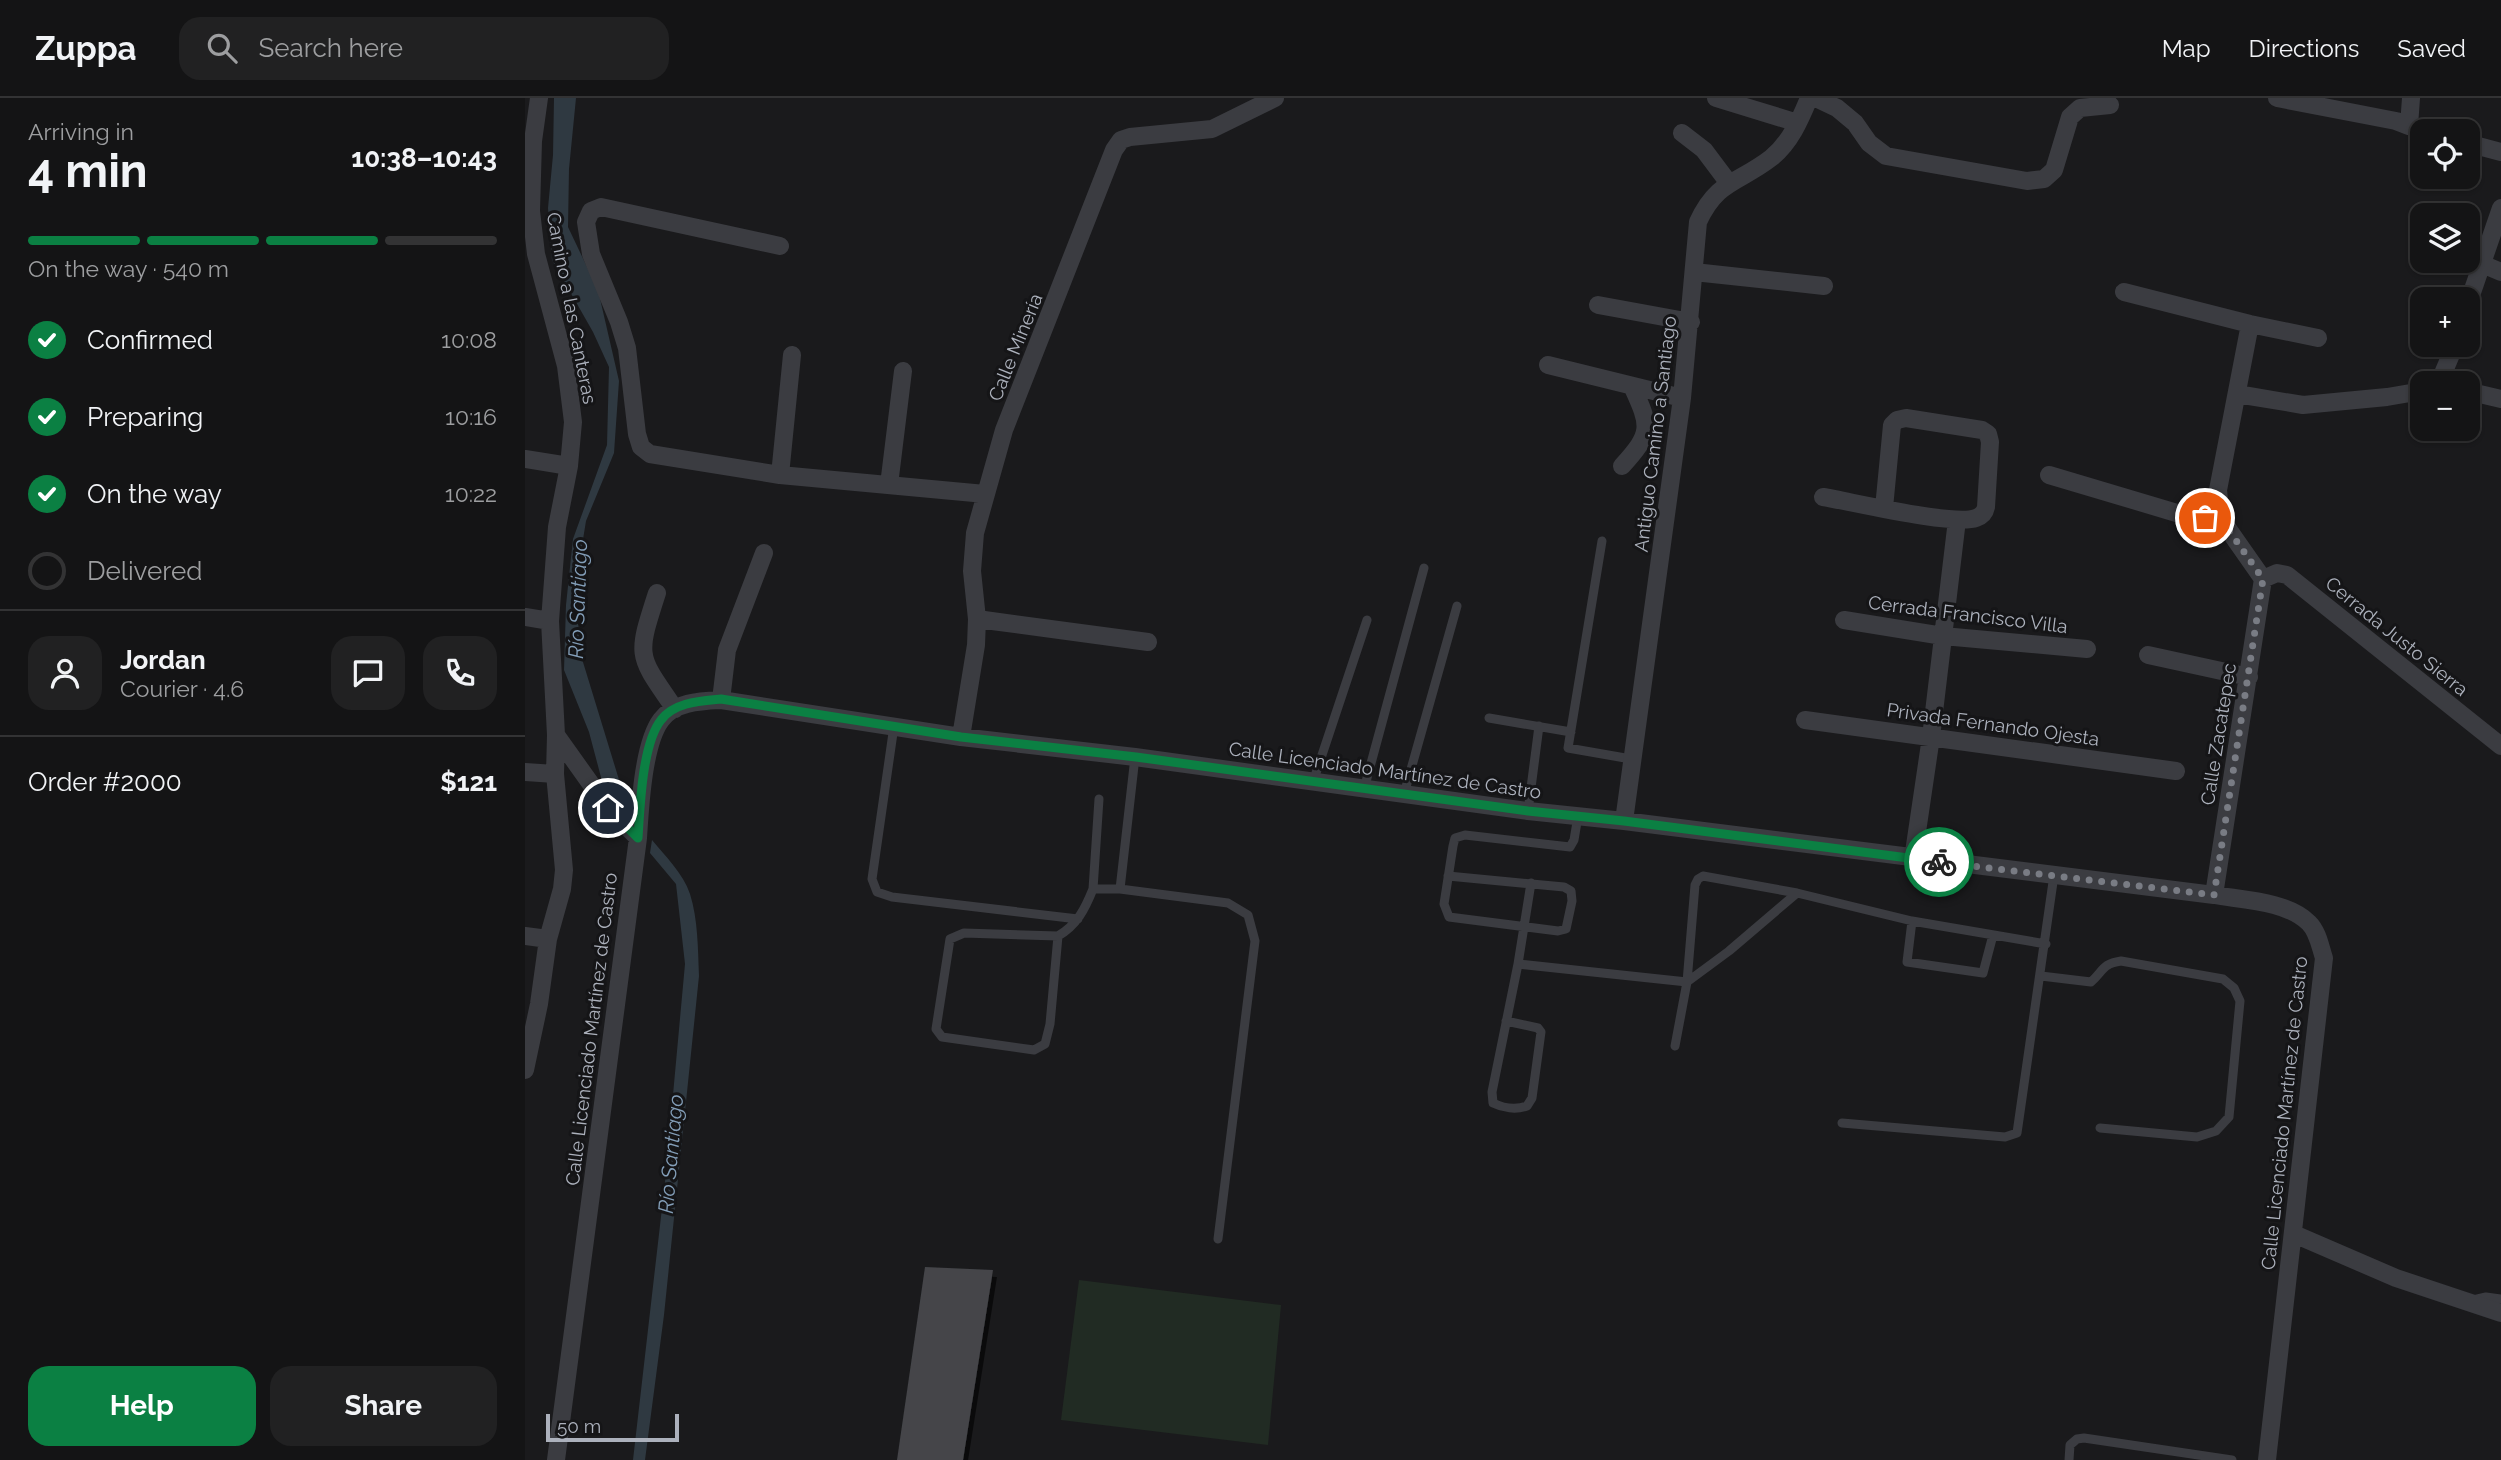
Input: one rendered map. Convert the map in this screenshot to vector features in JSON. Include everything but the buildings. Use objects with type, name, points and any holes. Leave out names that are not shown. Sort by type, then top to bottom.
[{"type":"street","name":"Camino a las Canteras","points":[[525,1070],[539,1004],[548,939],[562,889],[564,870],[555,774],[556,735],[550,621],[557,527],[569,466],[573,422],[566,366],[536,254],[531,211],[533,141],[538,98]]},
{"type":"street","name":"Calle Minería","points":[[961,737],[976,645],[973,559],[975,533],[985,494],[1004,430],[1114,150],[1121,140],[1130,136],[1212,128],[1275,98]]},
{"type":"street","points":[[1716,98],[1798,123]]},
{"type":"street","name":"Antiguo Camino a Santiago","points":[[1624,821],[1682,398],[1698,222],[1706,204],[1728,182],[1773,156],[1786,142],[1809,98]]},
{"type":"street","points":[[1816,98],[1837,107],[1855,123],[1869,143],[1886,156],[2027,181],[2043,179],[2054,170],[2070,117],[2080,108],[2110,105]]},
{"type":"street","points":[[2277,98],[2396,121],[2410,127]]},
{"type":"street","points":[[2411,98],[2414,119]]},
{"type":"street","points":[[1682,133],[1704,150],[1728,182]]},
{"type":"street","points":[[2480,146],[2501,152]]},
{"type":"street","points":[[780,246],[601,207],[591,211],[586,222],[591,254],[627,348],[637,435],[641,447],[650,454],[780,475],[985,494]]},
{"type":"street","points":[[2474,287],[2501,208]]},
{"type":"street","points":[[2482,264],[2501,272]]},
{"type":"street","points":[[1695,272],[1824,286]]},
{"type":"street","points":[[2124,292],[2318,338]]},
{"type":"street","points":[[1598,305],[1691,322]]},
{"type":"street","points":[[2250,324],[2218,489],[2221,519],[2263,579]]},
{"type":"street","points":[[780,475],[792,355]]},
{"type":"street","points":[[1548,365],[1682,398]]},
{"type":"street","points":[[889,485],[903,370]]},
{"type":"street","points":[[1622,466],[1641,446],[1646,429],[1643,410],[1632,387]]},
{"type":"street","points":[[2237,394],[2303,405],[2410,393]]},
{"type":"street","points":[[2480,394],[2501,399]]},
{"type":"street","points":[[1823,497],[1884,508],[1958,520],[1977,518],[1984,513],[1990,442],[1988,435],[1982,430],[1906,418],[1897,420],[1892,425],[1884,508]]},
{"type":"street","points":[[525,459],[569,466]]},
{"type":"street","points":[[2049,475],[2190,517],[2221,519]]},
{"type":"street","points":[[1913,859],[1958,520]]},
{"type":"street","points":[[721,699],[727,650],[764,553]]},
{"type":"street","name":"Cerrada Justo Sierra","points":[[2263,579],[2277,573],[2287,575],[2501,746]]},
{"type":"street","name":"Calle Zacatepec","points":[[2214,895],[2263,579]]},
{"type":"street","points":[[657,593],[641,649],[645,666],[675,709]]},
{"type":"street","points":[[525,617],[550,621]]},
{"type":"street","points":[[977,619],[1148,642]]},
{"type":"street","name":"Cerrada Francisco Villa","points":[[1844,620],[1943,636],[2087,649]]},
{"type":"street","points":[[2148,655],[2249,677]]},
{"type":"street","name":"Calle Licenciado Martínez de Castro","points":[[556,1460],[644,772],[652,740],[661,720],[675,709],[693,702],[721,699],[961,737],[1136,757],[1528,811],[2214,895],[2295,913],[2309,923],[2317,935],[2324,958],[2267,1460]]},
{"type":"street","name":"Privada Fernando Ojesta","points":[[1805,720],[2176,771]]},
{"type":"street","points":[[556,735],[608,808],[638,834]]},
{"type":"street","points":[[525,772],[555,774]]},
{"type":"street","points":[[525,936],[548,939]]},
{"type":"street","points":[[2294,1234],[2396,1278],[2501,1313]]},
{"type":"lane","points":[[1602,541],[1568,748],[1631,759]]},
{"type":"lane","points":[[1364,789],[1424,568]]},
{"type":"lane","points":[[1404,794],[1457,606]]},
{"type":"lane","points":[[1313,782],[1367,620]]},
{"type":"lane","points":[[1489,718],[1571,732]]},
{"type":"lane","points":[[894,726],[873,879],[877,892],[892,897],[1078,919]]},
{"type":"lane","points":[[1528,811],[1539,726]]},
{"type":"lane","points":[[1120,889],[1136,757]]},
{"type":"lane","points":[[1058,936],[1050,1024],[1045,1044],[1034,1050],[942,1037],[936,1029],[950,939],[964,933],[1058,936],[1070,929],[1085,910],[1093,889],[1099,799]]},
{"type":"lane","points":[[1448,876],[1564,887],[1571,891],[1572,901],[1566,929],[1558,931],[1449,917],[1444,904],[1448,876],[1455,838],[1465,835],[1570,847],[1574,840],[1578,816]]},
{"type":"lane","points":[[1842,1123],[2005,1137],[2017,1133],[2054,875]]},
{"type":"lane","points":[[1675,1046],[1687,982],[1695,885],[1703,876],[1797,893],[1912,921],[2046,944]]},
{"type":"lane","points":[[1506,1021],[1538,1028],[1541,1032],[1532,1098],[1527,1107],[1520,1109],[1493,1103],[1492,1092],[1531,883]]},
{"type":"lane","points":[[1093,889],[1120,889],[1228,903],[1248,915],[1255,941],[1219,1238]]},
{"type":"lane","points":[[1518,964],[1687,982],[1729,951],[1797,893]]},
{"type":"lane","points":[[1912,921],[1907,962],[1983,974],[1993,935]]},
{"type":"lane","points":[[2041,976],[2091,982],[2109,963],[2121,961],[2223,979],[2234,988],[2240,1001],[2229,1117],[2216,1131],[2197,1137],[2100,1128]]},
{"type":"lane","points":[[2468,1302],[2486,1297],[2501,1298]]},
{"type":"lane","points":[[2069,1460],[2070,1445],[2077,1439],[2084,1438],[2232,1460]]},
{"type":"shaded area","points":[[1079,1280],[1281,1305],[1268,1445],[1061,1420]]},
{"type":"water","points":[[554,98],[576,98],[569,169],[568,227],[598,290],[619,381],[614,453],[586,521],[577,576],[579,649],[620,783],[602,781],[589,732],[564,670],[566,605],[573,539],[607,445],[609,367],[593,332],[552,260],[548,208],[553,155]]},
{"type":"water","points":[[652,840],[678,872],[690,894],[696,924],[699,976],[664,1315],[645,1460],[633,1460],[665,1182],[685,964],[676,884],[650,853]]},
{"type":"waterway","name":"Río Santiago","points":[[604,776],[605,791],[634,821]]},
{"type":"way so far","points":[[1939,862],[2214,895],[2263,579],[2221,519],[2205,518]]},
{"type":"route","points":[[608,808],[638,838],[644,772],[652,740],[661,720],[675,709],[693,702],[721,699],[961,737],[1136,757],[1528,811],[1939,862]]}]
